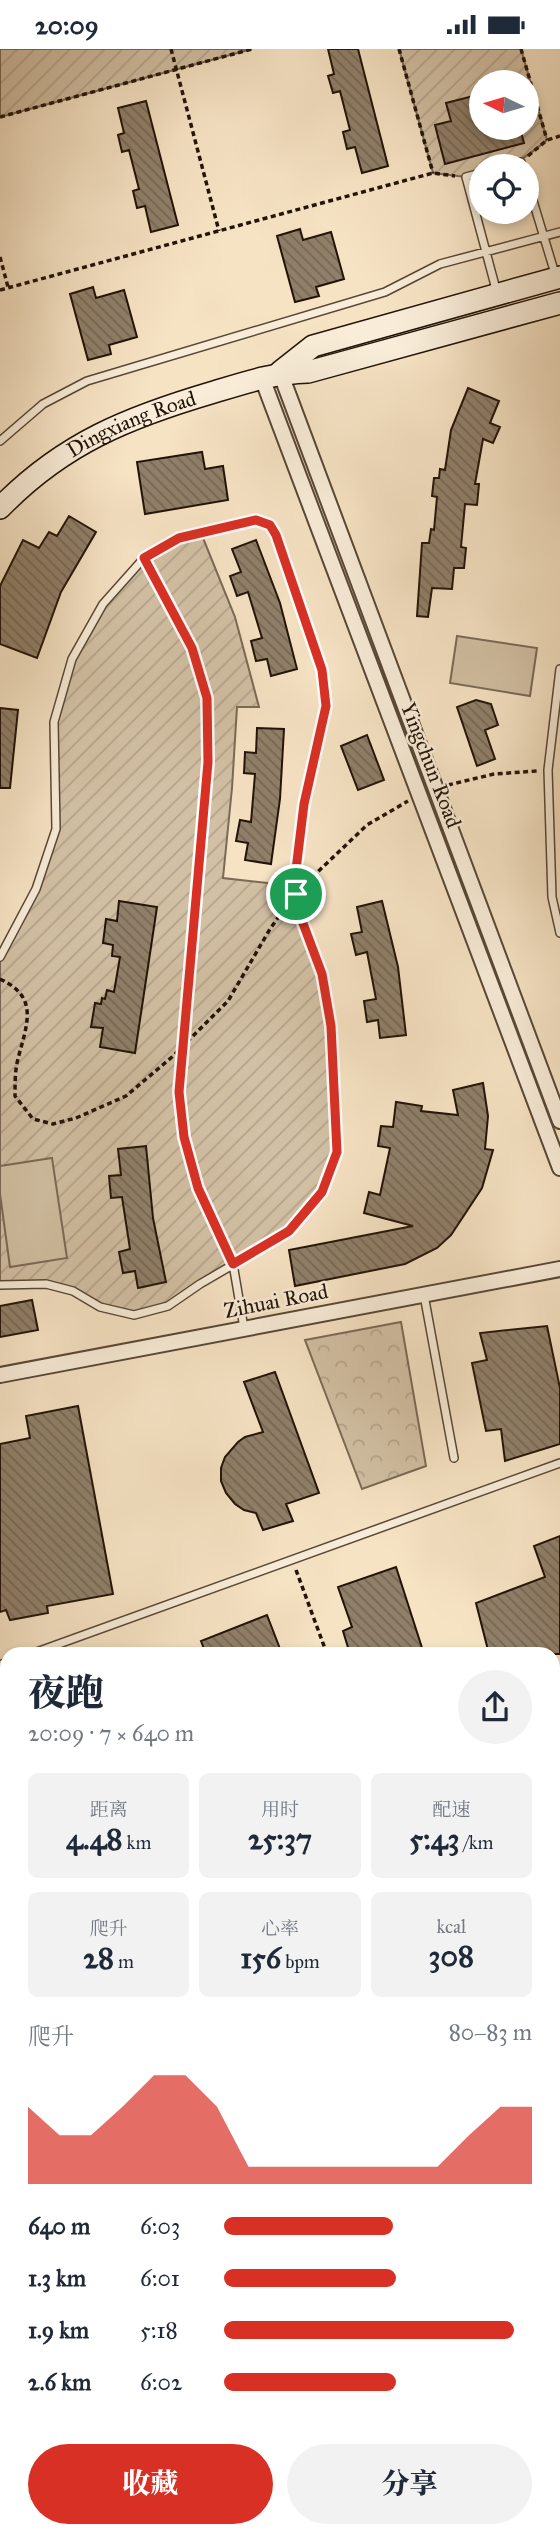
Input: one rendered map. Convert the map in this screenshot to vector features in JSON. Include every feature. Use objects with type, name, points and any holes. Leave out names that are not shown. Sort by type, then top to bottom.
[{"type":"street","name":"Dingxiang Road","points":[[271,375],[313,346],[558,277]]},
{"type":"street","name":"Dingxiang Road","points":[[0,509],[20,488],[62,455],[108,429],[145,413],[271,375],[309,372],[560,303]]},
{"type":"street","name":"Yingchun Road","points":[[271,375],[436,789],[560,1121]]},
{"type":"street","name":"Yingchun Road","points":[[271,375],[419,794],[560,1168]]},
{"type":"street","name":"Zihuai Road","points":[[0,1375],[560,1269]]},
{"type":"lane","points":[[469,176],[466,177],[497,294]]},
{"type":"lane","points":[[539,221],[558,277]]},
{"type":"lane","points":[[0,441],[43,404],[87,381],[385,292],[440,264],[560,232]]},
{"type":"lane","points":[[0,957],[36,889],[56,829],[54,722],[72,659],[103,604],[144,558],[179,538],[256,520],[270,525],[276,535],[322,670],[326,706],[304,804],[294,886],[301,918],[322,974],[331,1026],[337,1152],[322,1192],[289,1231],[200,1284],[169,1306],[134,1315],[100,1307],[73,1291],[46,1284],[0,1285]]},
{"type":"lane","points":[[560,670],[548,770],[552,897],[560,933]]},
{"type":"lane","points":[[233,1264],[244,1329]]},
{"type":"lane","points":[[424,1295],[454,1458]]},
{"type":"lane","points":[[50,1647],[560,1463]]},
{"type":"path","points":[[171,49],[219,231]]},
{"type":"path","points":[[0,117],[252,49]]},
{"type":"path","points":[[399,49],[433,173]]},
{"type":"path","points":[[521,49],[547,140]]},
{"type":"path","points":[[532,154],[547,140],[560,137]]},
{"type":"path","points":[[0,290],[433,173],[466,177]]},
{"type":"path","points":[[0,257],[8,287]]},
{"type":"path","points":[[144,558],[192,648],[207,698],[208,762],[179,1092],[184,1137],[198,1188],[233,1264]]},
{"type":"path","points":[[436,789],[494,774],[548,770]]},
{"type":"path","points":[[0,979],[13,984],[25,999],[28,1023],[17,1065],[15,1095],[33,1118],[53,1124],[76,1118],[125,1096],[182,1047],[228,1001],[270,929],[296,894],[333,855],[367,825],[419,794]]},
{"type":"path","points":[[292,1559],[324,1647]]},
{"type":"green space","points":[[0,49],[252,49],[0,117]]},
{"type":"green space","points":[[399,49],[521,49],[527,70],[469,70],[469,140],[539,140],[539,112],[547,140],[528,154],[469,154],[469,176],[433,173]]},
{"type":"green space","points":[[201,533],[235,617],[259,707],[237,707],[223,878],[294,886],[322,974],[331,1026],[337,1152],[322,1192],[289,1232],[168,1306],[134,1315],[100,1307],[73,1291],[46,1284],[0,1285],[0,957],[36,889],[56,829],[54,722],[72,659],[103,604],[144,558],[179,538]]},
{"type":"green space","points":[[457,636],[537,648],[530,696],[450,683]]},
{"type":"green space","points":[[52,1158],[67,1258],[10,1267],[0,1194],[0,1166]]},
{"type":"green space","points":[[401,1322],[426,1466],[362,1489],[305,1340]]},
{"type":"building","points":[[328,49],[358,49],[388,166],[362,173],[355,147],[347,149],[343,132],[350,130],[340,91],[333,93],[328,76],[334,74]]},
{"type":"building","points":[[469,97],[469,140],[523,140],[524,143],[483,154],[469,154],[469,158],[445,164],[435,125],[451,121],[446,103]]},
{"type":"building","points":[[146,101],[178,225],[151,232],[145,206],[137,208],[133,191],[139,189],[129,150],[122,152],[118,135],[124,133],[118,108]]},
{"type":"building","points":[[300,229],[303,240],[331,232],[344,279],[316,287],[319,296],[295,302],[277,236]]},
{"type":"building","points":[[93,287],[96,298],[124,290],[137,337],[109,345],[111,354],[88,360],[70,294]]},
{"type":"building","points":[[468,388],[499,401],[490,423],[500,427],[493,443],[483,439],[475,484],[479,484],[477,505],[465,504],[461,547],[466,548],[464,568],[454,568],[452,589],[432,588],[428,617],[417,616],[422,543],[429,543],[431,529],[434,530],[437,497],[432,496],[434,478],[439,478],[440,469],[445,470],[451,430]]},
{"type":"building","points":[[202,452],[205,469],[223,466],[228,500],[145,514],[137,462]]},
{"type":"building","points":[[69,516],[96,532],[61,592],[37,658],[0,644],[0,586],[23,540],[39,548],[49,532],[57,536]]},
{"type":"building","points":[[256,540],[280,603],[297,669],[271,676],[267,659],[256,661],[251,641],[262,638],[248,592],[237,596],[230,576],[241,572],[232,549]]},
{"type":"building","points":[[476,700],[491,704],[498,725],[485,730],[495,759],[477,766],[457,707]]},
{"type":"building","points":[[0,708],[18,710],[10,788],[0,788]]},
{"type":"building","points":[[257,728],[284,729],[280,799],[271,864],[245,860],[248,843],[236,841],[240,820],[251,822],[255,774],[244,773],[245,752],[256,753]]},
{"type":"building","points":[[367,735],[384,780],[358,790],[341,746]]},
{"type":"building","points":[[119,901],[157,907],[135,1053],[100,1047],[103,1028],[91,1027],[95,1003],[101,1004],[107,990],[114,992],[120,957],[112,956],[113,945],[103,943],[106,919],[117,921]]},
{"type":"building","points":[[382,901],[398,967],[406,1035],[380,1038],[378,1020],[367,1022],[364,1001],[376,999],[367,952],[356,955],[351,934],[362,932],[357,907]]},
{"type":"building","points":[[483,1083],[488,1116],[485,1149],[493,1150],[482,1188],[451,1235],[437,1248],[405,1264],[295,1286],[289,1250],[413,1226],[364,1213],[369,1192],[380,1195],[390,1148],[378,1146],[381,1126],[393,1127],[396,1102],[422,1106],[421,1111],[458,1115],[453,1090]]},
{"type":"building","points":[[146,1146],[153,1218],[166,1282],[138,1288],[135,1271],[123,1273],[119,1252],[130,1249],[122,1197],[111,1198],[109,1176],[121,1175],[118,1149]]},
{"type":"building","points":[[32,1300],[38,1330],[0,1337],[0,1306]]},
{"type":"building","points":[[547,1326],[560,1388],[560,1444],[505,1461],[501,1429],[486,1431],[472,1363],[487,1360],[480,1333]]},
{"type":"building","points":[[275,1372],[319,1493],[286,1504],[293,1521],[263,1530],[256,1513],[235,1504],[226,1493],[221,1481],[221,1468],[225,1457],[238,1442],[263,1432],[244,1382]]},
{"type":"building","points":[[78,1406],[113,1594],[47,1606],[48,1613],[10,1620],[6,1610],[0,1612],[0,1444],[30,1438],[26,1416]]},
{"type":"building","points":[[560,1536],[560,1647],[487,1647],[476,1603],[545,1577],[534,1546]]},
{"type":"building","points":[[396,1567],[422,1647],[348,1647],[343,1631],[352,1627],[338,1587]]},
{"type":"building","points":[[267,1615],[279,1647],[203,1647],[201,1641]]},
{"type":"route","points":[[256,520],[270,525],[276,535],[322,670],[326,706],[304,804],[294,886],[296,894],[301,918],[322,974],[331,1026],[337,1152],[322,1192],[289,1231],[233,1264],[198,1188],[184,1137],[179,1092],[208,762],[207,698],[192,648],[144,558],[179,538],[256,520]]}]
